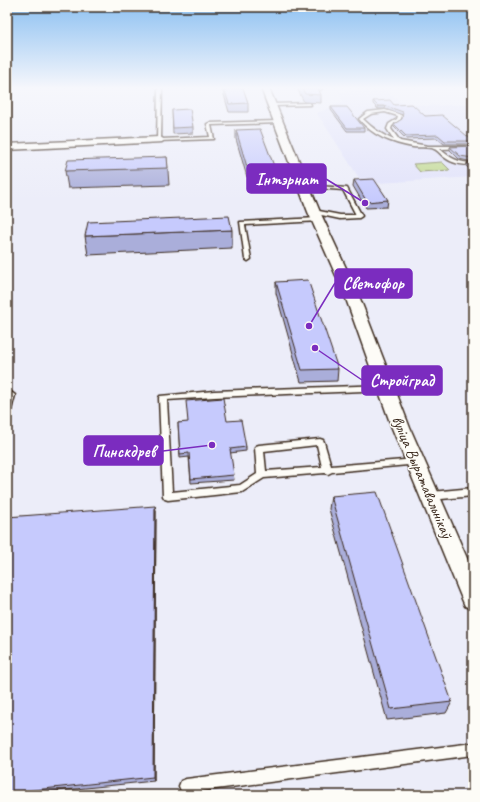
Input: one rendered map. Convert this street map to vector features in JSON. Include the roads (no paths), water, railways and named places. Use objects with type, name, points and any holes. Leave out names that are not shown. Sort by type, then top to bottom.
[{"type":"street","name":"вуліца Выратавальнікаў","points":[[280,125],[316,216],[352,296],[400,428],[417,462],[473,599]]},
{"type":"street","points":[[7,147],[159,140]]},
{"type":"lane","points":[[159,125],[159,140],[212,138],[209,125]]},
{"type":"lane","points":[[366,125],[378,135],[398,142],[428,148],[473,146]]},
{"type":"lane","points":[[390,125],[389,129],[398,142]]},
{"type":"lane","points":[[436,148],[453,162],[464,165],[473,164]]},
{"type":"lane","points":[[248,259],[242,223],[316,216],[359,216],[345,189],[304,186]]},
{"type":"lane","points":[[386,388],[214,394],[163,398],[168,496],[242,488],[262,475],[417,462]]},
{"type":"lane","points":[[7,410],[11,395]]},
{"type":"lane","points":[[262,475],[259,448],[320,442],[328,470]]},
{"type":"lane","points":[[431,496],[473,492]]},
{"type":"lane","points":[[186,786],[473,749]]},
{"type":"place","name":"Інтэрнат","points":[[365,203]]},
{"type":"place","name":"Светофор","points":[[309,326]]},
{"type":"place","name":"Стройград","points":[[315,348]]},
{"type":"place","name":"Пинскдрев","points":[[212,445]]}]
